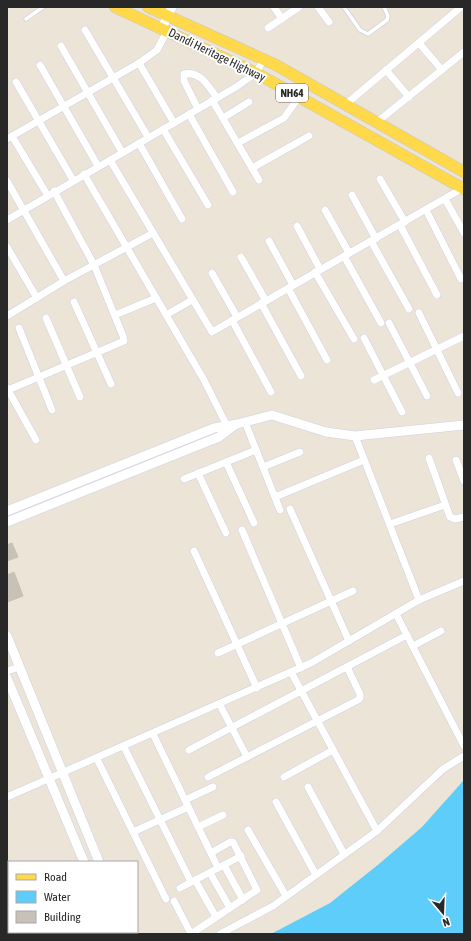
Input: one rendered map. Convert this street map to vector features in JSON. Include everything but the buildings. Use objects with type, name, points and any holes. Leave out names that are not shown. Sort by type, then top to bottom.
[{"type":"main road","name":"Dandi Heritage Highway","points":[[115,7],[256,72],[463,189]]},
{"type":"main road","name":"Dandi Heritage Highway","points":[[148,7],[169,11],[264,59],[464,172]]},
{"type":"street","points":[[274,7],[282,19]]},
{"type":"street","points":[[268,28],[299,7]]},
{"type":"street","points":[[318,7],[329,22]]},
{"type":"street","points":[[345,105],[461,7]]},
{"type":"street","points":[[48,196],[10,137],[114,78],[157,50],[169,11]]},
{"type":"street","points":[[85,30],[148,137]]},
{"type":"street","points":[[419,43],[442,70]]},
{"type":"street","points":[[62,46],[122,152]]},
{"type":"street","points":[[377,122],[464,52]]},
{"type":"street","points":[[7,220],[54,191],[214,99],[256,72],[264,59]]},
{"type":"street","points":[[139,63],[174,123]]},
{"type":"street","points":[[40,66],[98,166]]},
{"type":"street","points":[[386,70],[409,97]]},
{"type":"street","points":[[198,109],[184,81],[184,74],[196,75],[202,78],[259,180]]},
{"type":"street","points":[[16,82],[73,180]]},
{"type":"street","points":[[238,144],[284,118],[300,97]]},
{"type":"street","points":[[223,118],[249,102]]},
{"type":"street","points":[[189,114],[232,192]]},
{"type":"street","points":[[163,129],[208,205]]},
{"type":"street","points":[[252,168],[309,136]]},
{"type":"street","points":[[138,143],[182,219]]},
{"type":"street","points":[[110,160],[210,331],[214,331],[463,189]]},
{"type":"street","points":[[84,174],[211,392],[240,423],[256,450],[280,510]]},
{"type":"street","points":[[380,179],[437,295]]},
{"type":"street","points":[[7,181],[64,282]]},
{"type":"street","points":[[36,440],[8,389],[124,341],[94,265],[54,191]]},
{"type":"street","points":[[352,195],[373,240],[409,309]]},
{"type":"street","points":[[445,199],[464,233]]},
{"type":"street","points":[[325,210],[381,323]]},
{"type":"street","points":[[426,210],[461,279]]},
{"type":"street","points":[[297,226],[318,271],[354,339]]},
{"type":"street","points":[[7,316],[64,282],[153,233]]},
{"type":"street","points":[[270,241],[327,360]]},
{"type":"street","points":[[7,247],[37,298]]},
{"type":"street","points":[[241,257],[301,376]]},
{"type":"street","points":[[212,274],[271,392]]},
{"type":"street","points":[[115,315],[156,298]]},
{"type":"street","points":[[166,315],[192,300]]},
{"type":"street","points":[[74,302],[111,384]]},
{"type":"street","points":[[419,313],[458,393]]},
{"type":"street","points":[[46,318],[80,397]]},
{"type":"street","points":[[389,323],[427,396]]},
{"type":"street","points":[[19,328],[52,410]]},
{"type":"street","points":[[374,380],[464,337]]},
{"type":"street","points":[[364,338],[402,412]]},
{"type":"street","points":[[7,511],[214,428],[240,423],[267,415],[277,415],[326,432],[354,436],[464,425]]},
{"type":"street","points":[[7,522],[219,438],[240,423]]},
{"type":"street","points":[[354,436],[419,600]]},
{"type":"street","points":[[184,479],[256,450]]},
{"type":"street","points":[[263,467],[300,452]]},
{"type":"street","points":[[429,458],[445,505],[452,518],[464,517]]},
{"type":"street","points":[[275,497],[364,459]]},
{"type":"street","points":[[456,460],[464,481]]},
{"type":"street","points":[[226,462],[254,523]]},
{"type":"street","points":[[198,473],[226,533]]},
{"type":"street","points":[[390,524],[445,505]]},
{"type":"street","points":[[290,509],[349,641]]},
{"type":"street","points":[[242,530],[301,668]]},
{"type":"street","points":[[194,551],[257,688]]},
{"type":"street","points":[[7,797],[63,774],[301,668],[419,600],[464,581]]},
{"type":"street","points":[[218,653],[353,591]]},
{"type":"street","points":[[396,614],[464,746]]},
{"type":"street","points":[[412,646],[441,631]]},
{"type":"street","points":[[189,750],[407,635]]},
{"type":"street","points":[[7,636],[99,861]]},
{"type":"street","points":[[7,671],[20,667]]},
{"type":"street","points":[[208,777],[317,722],[360,698],[347,667]]},
{"type":"street","points":[[291,672],[377,831]]},
{"type":"street","points":[[7,678],[48,780],[84,861]]},
{"type":"street","points":[[220,705],[247,757]]},
{"type":"street","points":[[456,732],[464,728]]},
{"type":"street","points":[[153,734],[211,853],[243,900]]},
{"type":"street","points":[[124,747],[193,881],[216,917]]},
{"type":"street","points":[[284,777],[333,750]]},
{"type":"street","points":[[220,934],[273,906],[377,831],[443,769],[464,756]]},
{"type":"street","points":[[97,759],[166,899]]},
{"type":"street","points":[[133,832],[161,820],[213,787]]},
{"type":"street","points":[[308,787],[344,854]]},
{"type":"street","points":[[276,802],[316,875]]},
{"type":"street","points":[[198,827],[223,815]]},
{"type":"street","points":[[248,830],[286,896]]},
{"type":"street","points":[[174,901],[191,934],[256,891],[257,888],[241,856],[232,842],[211,853]]},
{"type":"street","points":[[180,888],[241,856]]},
{"type":"street","points":[[210,873],[230,908]]},
{"type":"lane","points":[[26,19],[44,7]]},
{"type":"lane","points":[[344,7],[360,30],[368,34],[387,20],[388,16],[384,7]]},
{"type":"water","points":[[464,780],[464,934],[271,934],[330,903],[379,864],[422,827]]}]
